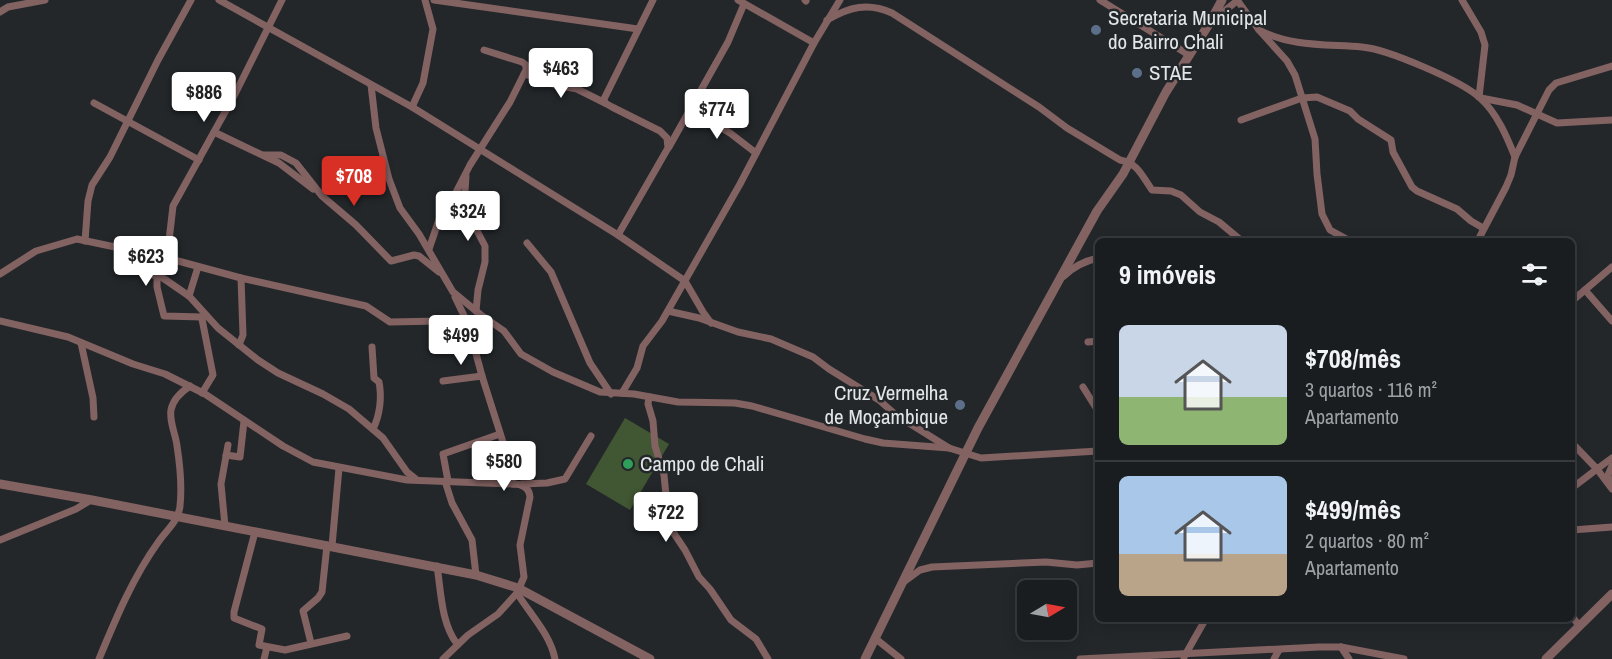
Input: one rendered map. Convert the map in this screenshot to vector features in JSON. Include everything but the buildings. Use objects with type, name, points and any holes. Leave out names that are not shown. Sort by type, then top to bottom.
[{"type":"street","points":[[0,12],[8,7],[45,0]]},
{"type":"street","points":[[85,241],[88,201],[92,185],[110,157],[191,0]]},
{"type":"street","points":[[219,0],[412,107],[618,235],[685,281],[711,323]]},
{"type":"street","points":[[167,258],[174,206],[282,0]]},
{"type":"street","points":[[412,107],[423,82],[433,29],[425,0]]},
{"type":"street","points":[[429,11],[435,0],[638,29]]},
{"type":"street","points":[[605,103],[604,95],[653,0]]},
{"type":"street","points":[[622,393],[637,368],[643,346],[685,281],[814,43],[840,0]]},
{"type":"street","points":[[1100,0],[1189,56]]},
{"type":"street","points":[[865,659],[942,499],[1096,211],[1115,187],[1166,92],[1222,0]]},
{"type":"street","points":[[1209,24],[1237,0],[1259,30],[1287,61],[1295,75],[1316,139],[1322,214],[1330,230],[1345,238]]},
{"type":"street","points":[[1462,0],[1481,32],[1485,45],[1480,98],[1498,121],[1515,157]]},
{"type":"street","points":[[618,235],[728,42],[740,1],[814,43]]},
{"type":"street","points":[[827,20],[850,8],[869,6],[880,8],[918,29],[1039,107],[1067,128],[1120,160],[1129,161],[1141,171],[1155,192],[1171,191],[1181,195],[1200,212],[1219,222],[1238,238]]},
{"type":"street","points":[[1259,30],[1274,38],[1289,42],[1365,47],[1383,52],[1450,80],[1480,98],[1517,105],[1557,123],[1612,120]]},
{"type":"street","points":[[429,249],[442,211],[453,198],[524,74],[526,65],[522,62],[484,50]]},
{"type":"street","points":[[1479,238],[1511,175],[1515,157],[1553,85],[1612,66]]},
{"type":"street","points":[[524,74],[555,85],[578,89],[660,131],[667,138],[668,148]]},
{"type":"street","points":[[371,85],[376,128],[389,180],[400,208],[429,249],[468,324],[482,376],[517,484],[530,492],[520,545],[524,577],[517,591],[498,614],[457,644],[443,659]]},
{"type":"street","points":[[1241,120],[1302,98],[1321,98],[1350,111],[1358,119],[1392,140],[1393,152],[1413,187],[1457,209],[1470,221],[1483,228]]},
{"type":"street","points":[[94,103],[199,160]]},
{"type":"street","points":[[690,109],[756,153]]},
{"type":"street","points":[[214,132],[279,163],[356,225],[391,261],[414,255],[419,256],[441,273]]},
{"type":"street","points":[[466,173],[466,198],[474,225],[485,246],[485,262],[478,290],[476,311]]},
{"type":"street","points":[[0,274],[36,251],[77,239],[167,258],[242,278],[366,306],[390,322],[440,321],[468,324]]},
{"type":"street","points":[[527,243],[551,272],[590,363],[611,394]]},
{"type":"street","points":[[148,255],[145,272],[157,275],[189,296],[204,316],[278,373],[350,409],[390,447],[407,472],[417,480]]},
{"type":"street","points":[[1060,281],[1070,270],[1087,260],[1095,259]]},
{"type":"street","points":[[189,296],[198,267]]},
{"type":"street","points":[[1575,298],[1612,267]]},
{"type":"street","points":[[157,275],[157,287],[164,316],[204,316]]},
{"type":"street","points":[[239,345],[243,334],[242,278]]},
{"type":"street","points":[[1585,290],[1612,321]]},
{"type":"street","points":[[453,292],[504,331],[528,359],[569,380],[600,392],[622,393],[678,402],[735,403],[865,440],[949,448],[983,458],[1095,451]]},
{"type":"street","points":[[668,310],[738,332],[783,343],[813,357],[879,400],[896,415],[949,448]]},
{"type":"street","points":[[202,393],[213,375],[204,316]]},
{"type":"street","points":[[0,321],[68,337],[133,364],[165,374],[202,393],[283,446],[313,462],[339,468],[392,478],[417,480],[547,483],[565,479],[591,436]]},
{"type":"street","points":[[1088,342],[1095,341]]},
{"type":"street","points":[[81,343],[93,398],[94,417]]},
{"type":"street","points":[[372,347],[373,374],[375,380],[379,382],[380,390],[378,417],[372,429]]},
{"type":"street","points":[[442,381],[482,376]]},
{"type":"street","points":[[99,659],[126,596],[152,550],[178,517],[179,465],[171,409],[178,395],[190,386]]},
{"type":"street","points":[[1083,387],[1095,406]]},
{"type":"street","points":[[649,397],[648,404],[653,421],[655,446],[664,475],[668,516],[673,532],[699,577],[732,620],[756,639],[768,659]]},
{"type":"street","points":[[226,455],[240,457],[244,421]]},
{"type":"street","points":[[476,575],[472,540],[452,503],[443,454],[500,434]]},
{"type":"street","points":[[225,526],[220,484],[228,445]]},
{"type":"street","points":[[1575,446],[1611,488]]},
{"type":"street","points":[[1575,486],[1612,458]]},
{"type":"street","points":[[1611,488],[1608,475],[1612,466]]},
{"type":"street","points":[[311,644],[303,611],[322,592],[339,468]]},
{"type":"street","points":[[0,484],[476,575],[517,591],[650,659]]},
{"type":"street","points":[[0,540],[76,509],[92,500]]},
{"type":"street","points":[[1575,530],[1612,527]]},
{"type":"street","points":[[255,532],[233,616],[262,629],[259,643],[267,647],[285,650],[347,636]]},
{"type":"street","points":[[0,534],[15,533]]},
{"type":"street","points":[[905,580],[920,570],[932,567],[1046,562],[1077,566],[1095,563]]},
{"type":"street","points":[[437,566],[445,618],[449,631],[457,644]]},
{"type":"street","points":[[517,591],[538,623],[555,659]]},
{"type":"street","points":[[1546,659],[1612,594]]},
{"type":"street","points":[[1575,620],[1579,626]]},
{"type":"street","points":[[1184,657],[1203,622]]},
{"type":"street","points":[[876,639],[901,659]]},
{"type":"street","points":[[264,659],[267,647]]},
{"type":"street","points":[[1080,659],[1184,657],[1341,647],[1404,659]]},
{"type":"street","points":[[1341,647],[1349,659]]},
{"type":"street","points":[[1274,659],[1279,650]]},
{"type":"street","points":[[1251,652],[1261,658]]},
{"type":"green space","name":"Campo de Chali","points":[[625,418],[669,444],[630,510],[586,484]]},
{"type":"place","name":"Secretaria Municipal do Bairro Chali","points":[[1096,30]]},
{"type":"place","name":"STAE","points":[[1137,73]]},
{"type":"place","name":"Cruz Vermelha de Moçambique","points":[[960,405]]},
{"type":"place","name":"Campo de Chali","points":[[628,464]]}]
